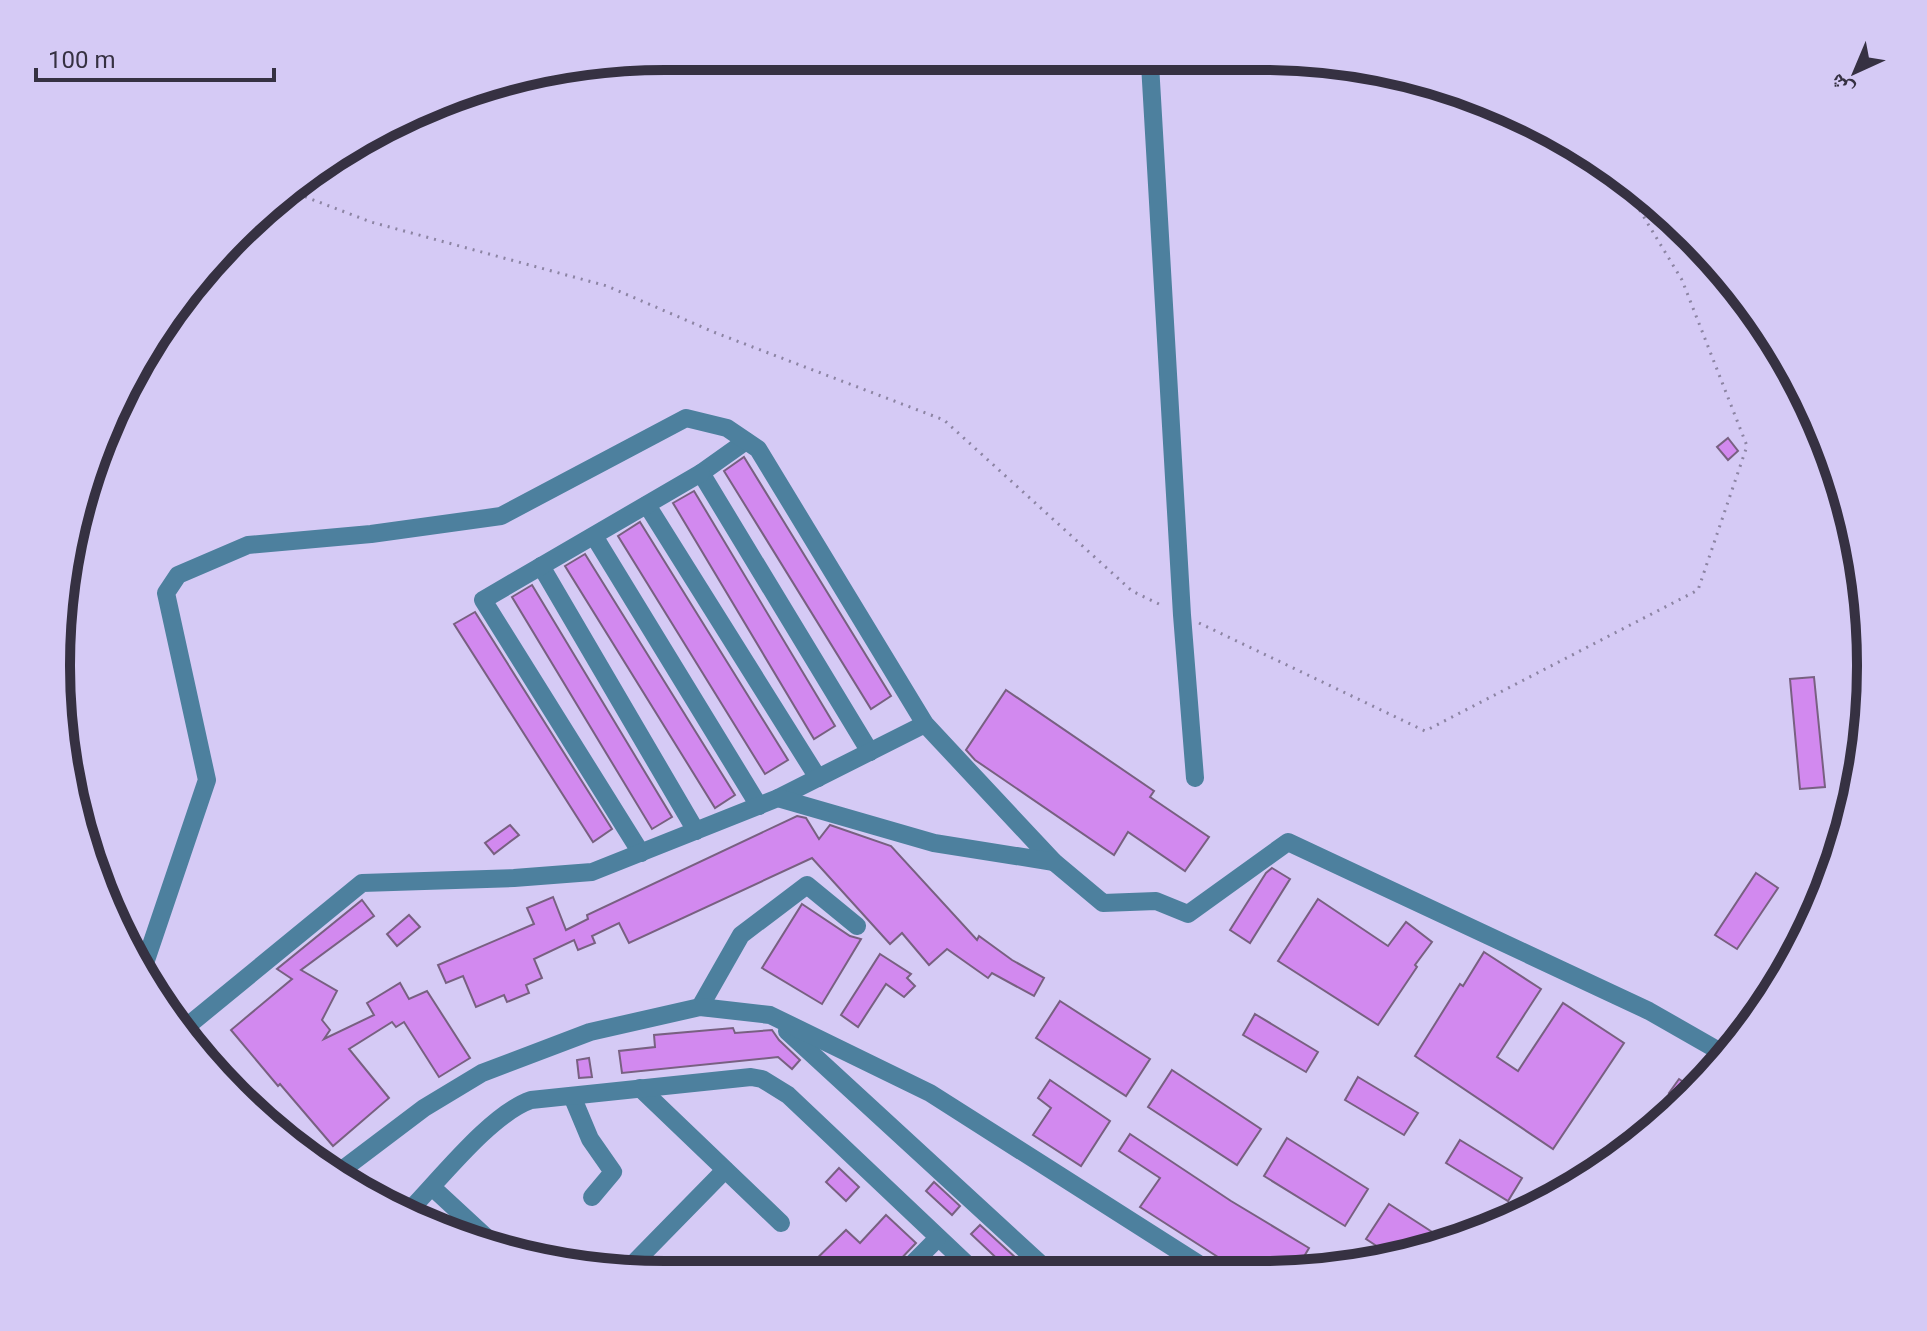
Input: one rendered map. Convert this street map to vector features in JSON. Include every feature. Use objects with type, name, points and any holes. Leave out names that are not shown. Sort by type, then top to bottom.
[{"type":"street","points":[[1150,70],[1181,600],[1195,778]]},
{"type":"street","points":[[147,957],[207,780],[166,593],[178,575],[248,545],[371,534],[501,516],[686,418],[727,428],[758,449],[925,724],[1054,862],[1103,903],[1156,901],[1188,914],[1288,842],[1649,1011],[1716,1049]]},
{"type":"street","points":[[641,853],[483,600],[701,473],[746,441]]},
{"type":"street","points":[[701,473],[870,752]]},
{"type":"street","points":[[647,505],[818,778]]},
{"type":"street","points":[[594,536],[759,806]]},
{"type":"street","points":[[541,566],[696,831]]},
{"type":"street","points":[[190,1024],[362,883],[592,872],[778,798],[925,724]]},
{"type":"street","points":[[778,798],[934,843],[1054,862]]},
{"type":"street","points":[[700,1007],[741,935],[807,885],[857,926]]},
{"type":"street","points":[[345,1167],[424,1108],[482,1073],[590,1032],[700,1007],[770,1015],[930,1093],[1194,1261]]},
{"type":"street","points":[[770,1015],[1037,1261]]},
{"type":"street","points":[[415,1206],[508,1111],[531,1100],[751,1077],[762,1079],[788,1095],[963,1261]]},
{"type":"street","points":[[640,1088],[781,1223]]},
{"type":"street","points":[[572,1096],[590,1139],[613,1172],[592,1197]]},
{"type":"street","points":[[637,1260],[725,1170]]},
{"type":"street","points":[[433,1188],[468,1227]]},
{"type":"street","points":[[915,1261],[937,1239]]},
{"type":"building","points":[[1728,438],[1738,451],[1728,460],[1717,447]]},
{"type":"building","points":[[744,457],[891,696],[871,709],[724,471]]},
{"type":"building","points":[[694,491],[835,726],[814,739],[673,503]]},
{"type":"building","points":[[640,522],[788,760],[765,774],[618,536]]},
{"type":"building","points":[[585,554],[735,795],[715,808],[565,566]]},
{"type":"building","points":[[532,585],[672,817],[652,829],[512,597]]},
{"type":"building","points":[[475,612],[612,829],[593,842],[454,624]]},
{"type":"building","points":[[1814,677],[1825,787],[1800,789],[1790,679]]},
{"type":"building","points":[[1006,690],[1154,791],[1150,797],[1209,837],[1185,871],[1128,832],[1114,855],[975,760],[966,750]]},
{"type":"building","points":[[797,816],[806,818],[819,839],[830,825],[891,846],[977,940],[979,936],[1044,978],[1034,996],[992,973],[988,978],[947,949],[929,965],[902,933],[890,944],[812,858],[629,943],[619,923],[592,936],[595,943],[578,950],[574,940],[534,959],[542,978],[526,985],[529,993],[507,1002],[504,995],[476,1007],[463,976],[446,983],[438,965],[534,924],[527,908],[553,897],[566,930],[588,919],[587,915]]},
{"type":"building","points":[[510,825],[519,835],[494,854],[485,843]]},
{"type":"building","points":[[1272,868],[1290,879],[1250,943],[1230,930]]},
{"type":"building","points":[[1756,873],[1778,888],[1737,949],[1715,935]]},
{"type":"building","points":[[1318,899],[1388,946],[1406,922],[1432,942],[1378,1025],[1278,961]]},
{"type":"building","points":[[362,900],[374,916],[301,970],[337,991],[322,1020],[330,1030],[324,1039],[374,1015],[367,1003],[400,983],[409,999],[427,991],[470,1058],[439,1077],[404,1022],[396,1027],[392,1022],[349,1049],[389,1098],[333,1146],[231,1030],[292,979],[277,969]]},
{"type":"building","points":[[802,904],[850,936],[861,939],[822,1004],[762,968]]},
{"type":"building","points":[[409,915],[420,927],[397,946],[387,934]]},
{"type":"building","points":[[1484,952],[1541,989],[1497,1057],[1518,1071],[1563,1003],[1624,1043],[1553,1149],[1415,1056]]},
{"type":"building","points":[[880,954],[911,974],[907,978],[915,986],[904,997],[886,984],[858,1027],[841,1015]]},
{"type":"building","points":[[1060,1001],[1150,1059],[1126,1096],[1036,1038]]},
{"type":"building","points":[[1255,1014],[1318,1052],[1306,1072],[1243,1035]]},
{"type":"building","points":[[733,1028],[735,1033],[772,1030],[800,1060],[792,1069],[778,1057],[622,1073],[619,1051],[655,1047],[654,1035]]},
{"type":"building","points":[[589,1058],[592,1077],[579,1078],[577,1060]]},
{"type":"building","points":[[1172,1070],[1261,1129],[1237,1165],[1148,1107]]},
{"type":"building","points":[[1358,1077],[1418,1113],[1404,1135],[1345,1100]]},
{"type":"building","points":[[1679,1079],[1686,1084],[1673,1096],[1669,1093]]},
{"type":"building","points":[[1050,1080],[1110,1121],[1081,1166],[1033,1135],[1051,1108],[1038,1098]]},
{"type":"building","points":[[1130,1134],[1309,1248],[1302,1260],[1224,1261],[1140,1207],[1160,1178],[1119,1151]]},
{"type":"building","points":[[1287,1138],[1368,1189],[1345,1226],[1264,1176]]},
{"type":"building","points":[[1460,1140],[1522,1178],[1508,1201],[1446,1163]]},
{"type":"building","points":[[839,1168],[859,1187],[846,1201],[826,1182]]},
{"type":"building","points":[[934,1182],[960,1206],[952,1215],[926,1191]]},
{"type":"building","points":[[1389,1204],[1436,1235],[1382,1249],[1366,1239]]},
{"type":"building","points":[[886,1215],[916,1243],[899,1261],[814,1261],[846,1230],[860,1243]]},
{"type":"building","points":[[980,1225],[1019,1261],[1000,1261],[971,1234]]}]
